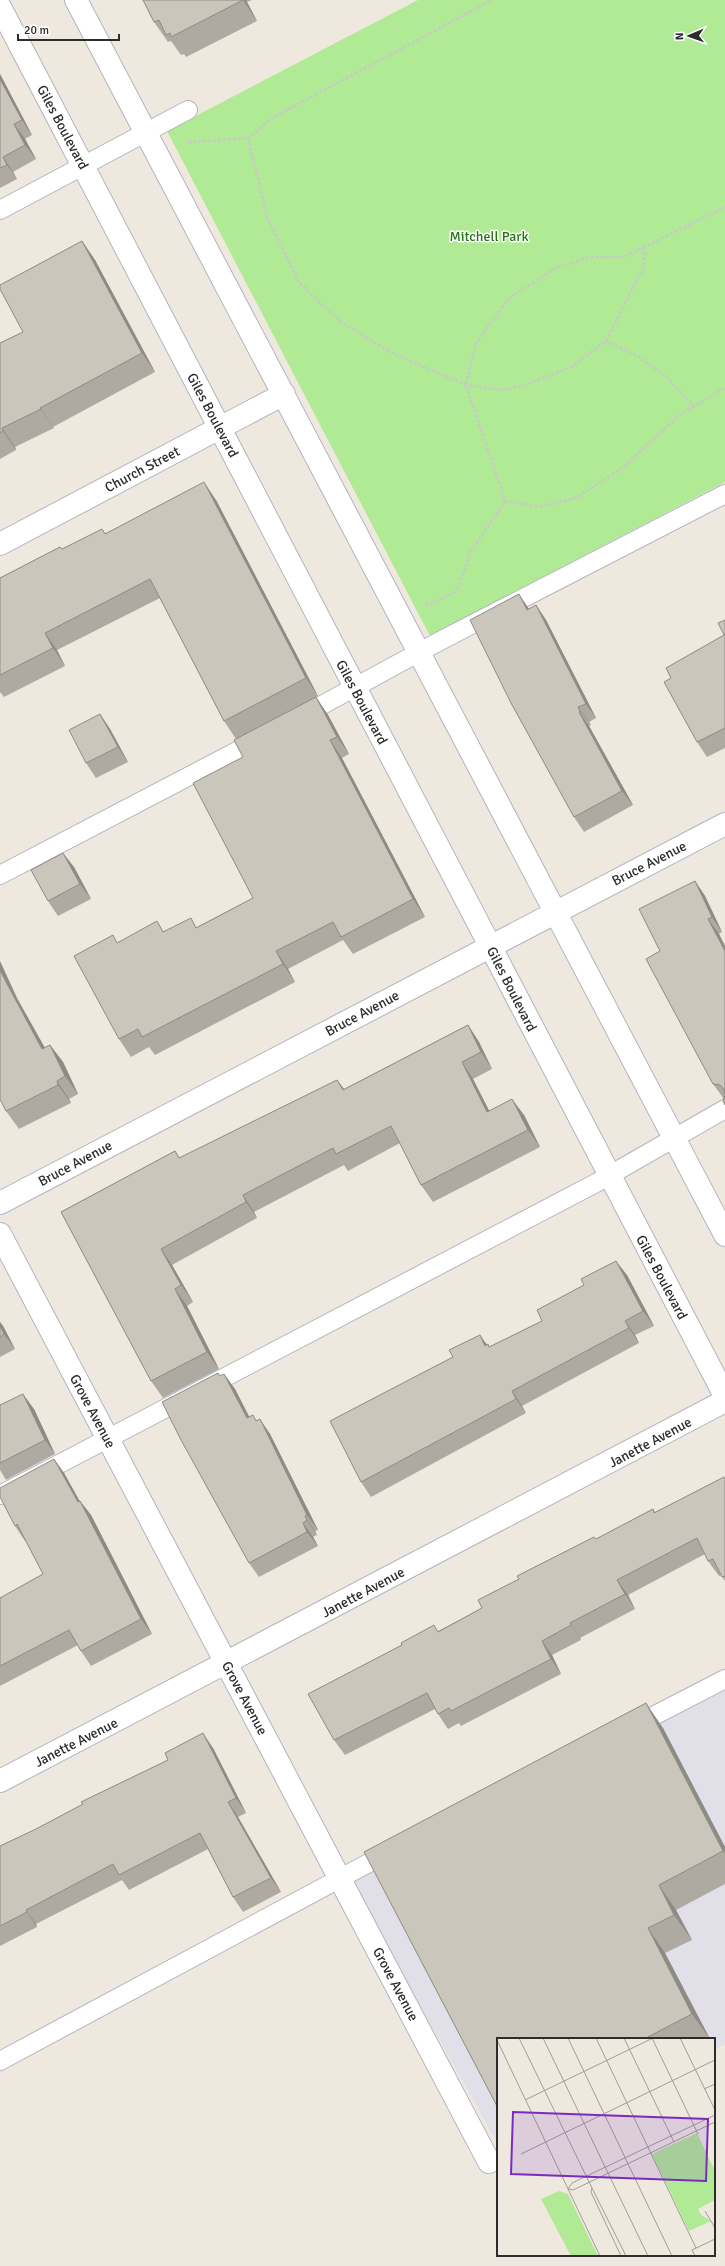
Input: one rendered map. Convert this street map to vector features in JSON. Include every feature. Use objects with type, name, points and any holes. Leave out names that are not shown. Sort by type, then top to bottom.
[{"type":"street","points":[[76,0],[725,1235]]},
{"type":"street","name":"Giles Boulevard","points":[[0,7],[725,1396]]},
{"type":"street","name":"Church Street","points":[[0,544],[284,394]]},
{"type":"street","name":"Bruce Avenue","points":[[0,1203],[725,824]]},
{"type":"street","name":"Grove Avenue","points":[[0,1234],[489,2162]]},
{"type":"street","name":"Janette Avenue","points":[[0,1781],[725,1401]]},
{"type":"lane","points":[[0,210],[188,110]]},
{"type":"lane","points":[[0,875],[279,729],[419,653],[725,494]]},
{"type":"lane","points":[[0,1495],[609,1175],[673,1137],[725,1109]]},
{"type":"lane","points":[[620,1733],[725,1679]]},
{"type":"lane","points":[[0,2061],[339,1878],[409,1842]]},
{"type":"path","points":[[186,142],[248,138],[274,116],[492,0]]},
{"type":"path","points":[[248,138],[268,219],[299,282],[338,320],[390,352],[466,385],[502,390],[525,385],[571,367],[606,341],[644,266],[644,247]]},
{"type":"path","points":[[505,501],[466,385],[476,342],[509,298],[556,268],[592,257],[624,257],[725,207]]},
{"type":"path","points":[[606,341],[638,356],[667,377],[694,407]]},
{"type":"path","points":[[505,501],[540,507],[576,498],[622,469],[681,414],[725,388]]},
{"type":"path","points":[[420,607],[456,592],[471,552],[505,501]]},
{"type":"shaded area","points":[[725,1678],[725,2044],[715,2049],[715,2038],[497,2038],[497,2142],[347,1875]]},
{"type":"green space","name":"Mitchell Park","points":[[418,0],[725,0],[725,482],[430,636],[167,131]]},
{"type":"building","points":[[143,0],[243,0],[171,37],[170,33],[166,35],[159,20],[154,22]]},
{"type":"building","points":[[0,79],[22,120],[14,124],[25,145],[3,157],[7,165],[0,168]]},
{"type":"building","points":[[82,241],[142,353],[40,408],[41,409],[2,428],[3,431],[0,433],[0,343],[23,332],[0,289],[0,285]]},
{"type":"building","points":[[204,482],[306,678],[224,721],[150,579],[45,633],[53,648],[0,675],[0,578],[60,547],[62,549],[102,529],[105,534]]},
{"type":"building","points":[[519,594],[527,610],[536,605],[586,704],[578,707],[579,712],[622,791],[574,817],[511,703],[470,620]]},
{"type":"building","points":[[725,620],[725,728],[697,742],[664,682],[671,678],[666,668],[724,635],[718,623]]},
{"type":"building","points":[[316,697],[337,737],[330,740],[413,899],[341,937],[333,922],[276,951],[283,964],[142,1037],[138,1029],[119,1039],[74,956],[113,935],[117,943],[157,921],[163,932],[191,918],[196,928],[253,898],[193,783],[243,757],[234,740]]},
{"type":"building","points":[[100,714],[118,747],[86,763],[69,730]]},
{"type":"building","points":[[63,853],[80,884],[48,901],[31,870]]},
{"type":"building","points":[[695,881],[712,917],[708,919],[725,951],[725,1094],[724,1089],[720,1085],[713,1084],[646,959],[660,951],[639,909]]},
{"type":"building","points":[[0,970],[42,1049],[50,1045],[65,1076],[57,1081],[58,1085],[6,1111],[0,1099]]},
{"type":"building","points":[[468,1025],[481,1052],[462,1062],[487,1112],[512,1099],[528,1130],[421,1185],[391,1126],[336,1154],[333,1148],[243,1195],[246,1202],[161,1249],[181,1285],[175,1289],[207,1352],[151,1381],[61,1212],[175,1151],[179,1158],[337,1080],[343,1090]]},
{"type":"building","points":[[616,1261],[643,1311],[625,1321],[629,1328],[512,1391],[516,1399],[361,1482],[330,1421],[453,1357],[449,1350],[480,1335],[485,1346],[488,1344],[489,1347],[542,1321],[537,1310],[584,1285],[581,1279]]},
{"type":"building","points":[[0,1326],[4,1334],[0,1337]]},
{"type":"building","points":[[218,1373],[220,1376],[224,1374],[247,1418],[253,1415],[256,1421],[260,1419],[307,1515],[305,1516],[307,1520],[303,1523],[307,1532],[249,1563],[181,1440],[162,1402]]},
{"type":"building","points":[[23,1394],[45,1440],[0,1463],[0,1405]]},
{"type":"building","points":[[54,1459],[78,1502],[80,1501],[141,1619],[81,1651],[69,1630],[0,1666],[0,1598],[43,1574],[17,1524],[15,1526],[0,1497],[0,1488]]},
{"type":"building","points":[[724,1477],[725,1576],[722,1577],[713,1559],[708,1561],[697,1538],[617,1580],[625,1594],[570,1623],[571,1625],[542,1641],[551,1659],[451,1711],[449,1708],[438,1714],[427,1693],[334,1740],[308,1694],[402,1645],[401,1643],[434,1625],[438,1632],[482,1608],[478,1600],[519,1579],[517,1576],[594,1537],[596,1539],[653,1509],[654,1513]]},
{"type":"building","points":[[646,1703],[723,1851],[659,1885],[674,1915],[648,1928],[692,2014],[646,2038],[497,2038],[497,2106],[364,1852]]},
{"type":"building","points":[[203,1733],[236,1798],[228,1802],[271,1878],[233,1897],[200,1833],[119,1875],[113,1864],[26,1910],[27,1912],[0,1926],[0,1846],[83,1804],[81,1802],[168,1760],[165,1753]]}]
